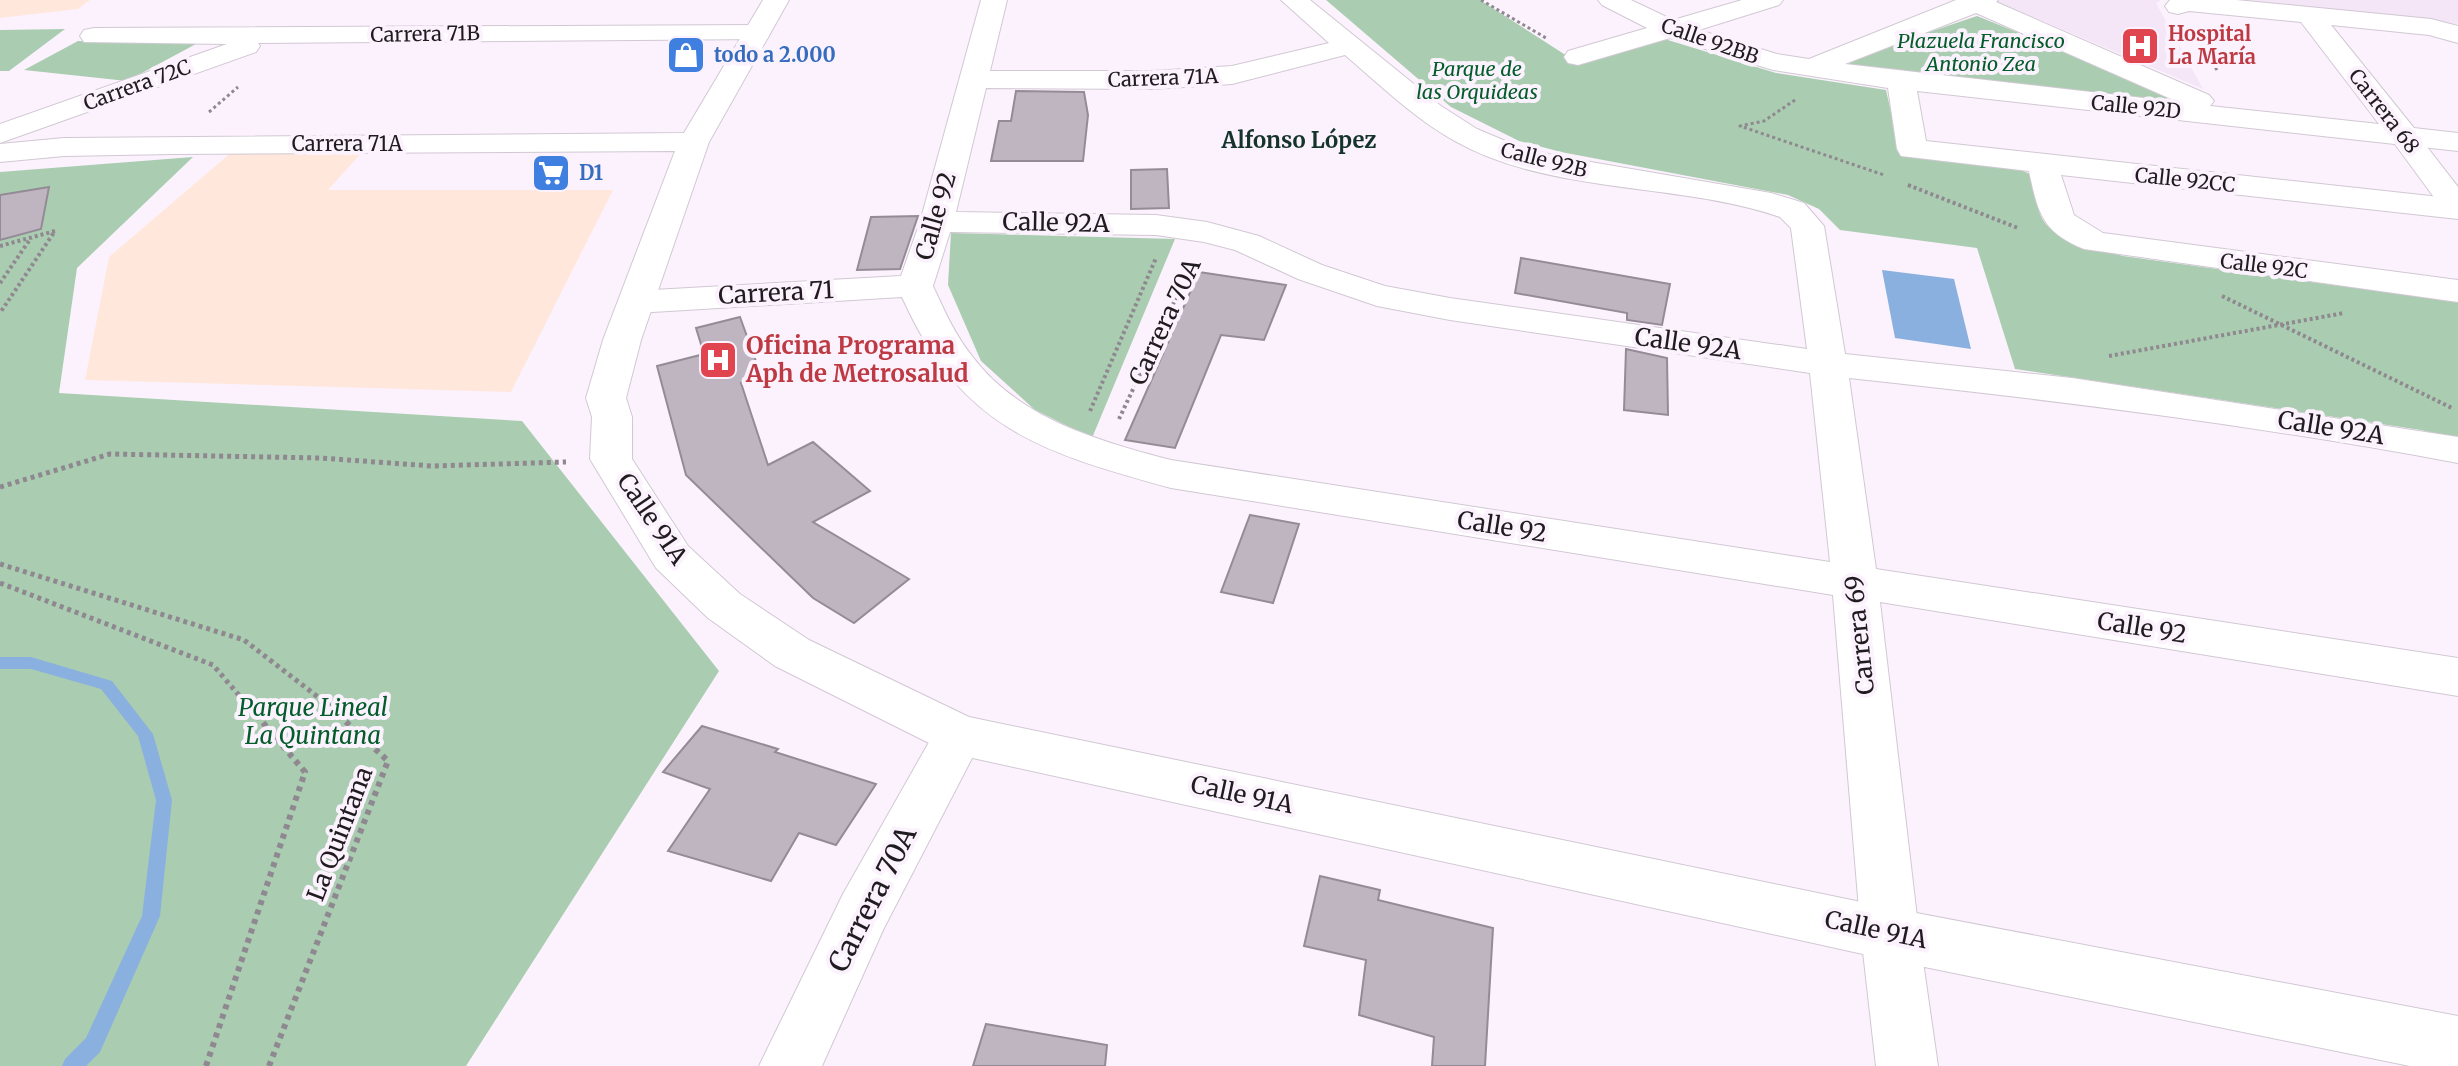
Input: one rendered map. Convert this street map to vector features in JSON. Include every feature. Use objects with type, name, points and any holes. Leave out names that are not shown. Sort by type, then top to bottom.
[{"type":"street","name":"Calle 91A","points":[[776,0],[694,142],[622,340],[606,398],[612,417],[611,459],[672,557],[724,606],[792,653],[959,735],[1890,934],[2458,1046]]},
{"type":"street","name":"Calle 92","points":[[994,0],[937,222],[915,286],[944,348],[965,377],[995,405],[1041,430],[1093,440],[1171,474],[2458,677]]},
{"type":"street","name":"Calle 92B","points":[[1294,0],[1431,112],[1466,135],[1504,152],[1555,165],[1771,203],[1792,210]]},
{"type":"street","name":"Calle 92BB","points":[[1611,0],[1672,30],[1736,52],[1773,62],[1814,67]]},
{"type":"street","points":[[1578,57],[1770,0]]},
{"type":"street","points":[[1814,67],[1977,1],[2244,119]]},
{"type":"street","points":[[2178,6],[2187,3],[2453,33]]},
{"type":"street","name":"Carrera 71B","points":[[131,9],[94,36],[274,36],[547,22],[757,33]]},
{"type":"street","name":"Carrera 68","points":[[2309,15],[2458,209]]},
{"type":"street","name":"Carrera 72C","points":[[0,134],[274,36]]},
{"type":"street","name":"Carrera 71A","points":[[974,79],[1152,80],[1232,75],[1349,46]]},
{"type":"street","name":"Calle 92D","points":[[1814,67],[1901,81],[2458,142]]},
{"type":"street","name":"Calle 92CC","points":[[1901,81],[1912,149],[2458,209]]},
{"type":"street","name":"Carrera 71A","points":[[0,153],[64,147],[156,145],[694,142]]},
{"type":"street","name":"Calle 92C","points":[[2043,165],[2057,220],[2071,233],[2125,248],[2458,291]]},
{"type":"street","name":"Carrera 69","points":[[1792,210],[1807,226],[1843,465],[1890,934],[1907,1066]]},
{"type":"street","name":"Calle 92A","points":[[937,222],[1156,225],[1207,232],[1247,243],[1310,272],[1377,295],[1450,309],[1828,364],[2455,436]]},
{"type":"street","name":"Carrera 71","points":[[636,302],[915,286]]},
{"type":"street","name":"Carrera 70A","points":[[790,1066],[863,912],[959,735]]},
{"type":"path","points":[[1481,0],[1578,57]]},
{"type":"path","points":[[2178,6],[2177,13],[2244,119]]},
{"type":"path","points":[[0,246],[55,231],[0,313]]},
{"type":"path","name":"Carrera 70A","points":[[1093,440],[1207,232]]},
{"type":"path","points":[[0,283],[31,238]]},
{"type":"path","points":[[1093,440],[1159,251]]},
{"type":"path","points":[[2215,293],[2282,325],[2455,436]]},
{"type":"path","points":[[2095,359],[2355,311]]},
{"type":"path","points":[[0,487],[110,454],[320,458],[432,466],[611,459]]},
{"type":"path","name":"La Quintana","points":[[0,564],[244,640],[347,720],[388,761],[269,1066]]},
{"type":"path","name":"La Quintana","points":[[0,583],[213,665],[305,772],[206,1066]]},
{"type":"shaded area","points":[[0,0],[90,0],[78,9],[0,18]]},
{"type":"shaded area","name":"Hospital La María","points":[[1993,0],[2161,0],[2156,3],[2203,89]]},
{"type":"shaded area","name":"Hospital La María","points":[[2222,0],[2458,0],[2458,23],[2452,25]]},
{"type":"shaded area","points":[[364,150],[328,190],[613,190],[511,392],[85,380],[109,257],[233,151]]},
{"type":"green space","name":"Parque de las Orquideas","points":[[1326,0],[1480,0],[1578,63],[1658,37],[1776,73],[1886,90],[1900,152],[1968,158],[2020,169],[2033,176],[2040,214],[2045,223],[2053,231],[2088,247],[2123,256],[2458,302],[2458,439],[2421,430],[2015,369],[1977,248],[1840,230],[1819,209],[1788,195],[1561,152],[1519,141],[1451,107]]},
{"type":"green space","name":"Plazuela Francisco Antonio Zea","points":[[1977,16],[2213,111],[1848,68],[1840,62]]},
{"type":"green space","points":[[65,29],[9,71],[0,71],[0,30]]},
{"type":"green space","points":[[78,41],[196,44],[127,81],[24,70]]},
{"type":"green space","name":"Parque Lineal La Quintana","points":[[193,157],[77,268],[59,393],[522,421],[719,671],[466,1066],[0,1066],[0,172]]},
{"type":"green space","points":[[951,233],[1175,239],[1092,438],[1035,410],[981,361],[948,285]]},
{"type":"water","points":[[1882,270],[1954,279],[1971,349],[1895,338]]},
{"type":"building","points":[[1016,91],[1084,92],[1088,115],[1083,161],[991,161],[999,121],[1011,121]]},
{"type":"building","points":[[1167,169],[1169,208],[1131,209],[1131,170]]},
{"type":"building","points":[[49,187],[41,229],[0,240],[0,195]]},
{"type":"building","points":[[918,216],[900,269],[857,270],[871,217]]},
{"type":"building","points":[[1521,258],[1670,284],[1662,325],[1627,320],[1627,313],[1515,293]]},
{"type":"building","points":[[1199,272],[1286,285],[1264,340],[1221,335],[1175,448],[1125,440]]},
{"type":"building","points":[[740,317],[762,378],[741,383],[768,465],[813,442],[870,491],[813,522],[909,579],[854,623],[813,598],[686,475],[657,366],[704,354],[696,328]]},
{"type":"building","points":[[1626,349],[1667,358],[1668,415],[1624,410]]},
{"type":"building","points":[[1250,515],[1299,524],[1273,603],[1221,592]]},
{"type":"building","points":[[702,726],[876,784],[836,845],[799,833],[771,881],[668,851],[710,789],[663,772]]},
{"type":"building","points":[[1320,876],[1380,890],[1378,900],[1493,928],[1485,1066],[1432,1066],[1434,1037],[1359,1015],[1366,960],[1304,946]]},
{"type":"building","points":[[986,1024],[1107,1045],[1105,1066],[973,1066]]},
{"type":"waterway","points":[[0,663],[31,663],[106,685],[145,734],[164,800],[151,916],[93,1045],[72,1066]]},
{"type":"place","name":"Hospital La María","points":[[2140,46]]},
{"type":"place","name":"todo a 2.000","points":[[686,55]]},
{"type":"place","name":"D1","points":[[551,173]]},
{"type":"place","name":"Oficina Programa Aph de Metrosalud","points":[[718,360]]},
{"type":"district","name":"Alfonso López","points":[[1299,140]]}]
